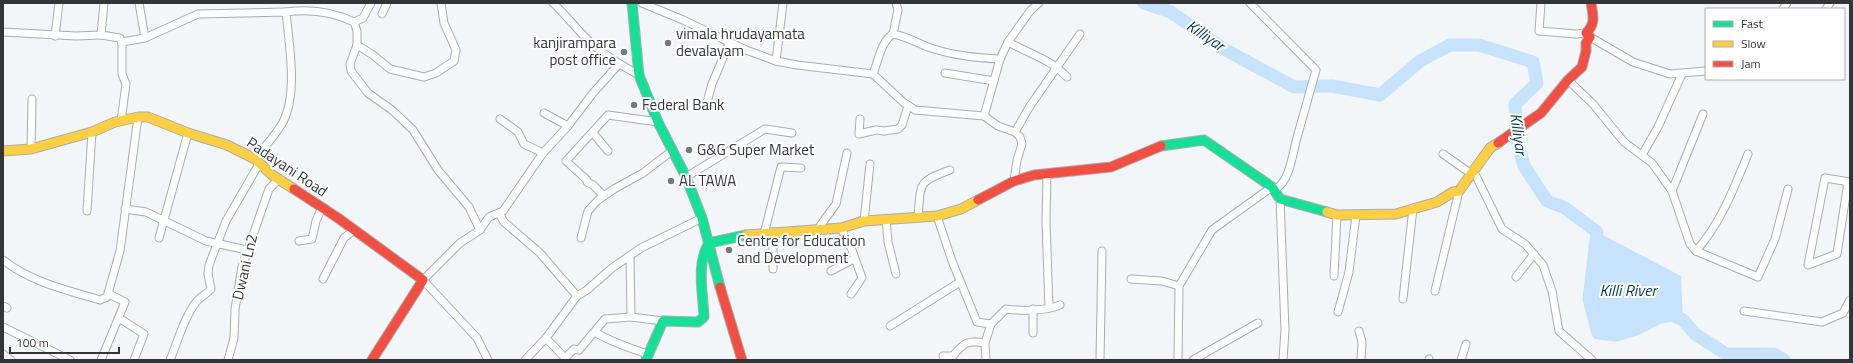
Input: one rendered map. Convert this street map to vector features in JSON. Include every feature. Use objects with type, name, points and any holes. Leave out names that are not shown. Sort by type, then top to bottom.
[{"type":"street","points":[[55,36],[59,3]]},
{"type":"street","points":[[101,35],[104,3]]},
{"type":"street","points":[[139,3],[145,38]]},
{"type":"street","points":[[354,22],[363,18],[371,3]]},
{"type":"street","points":[[382,14],[387,3]]},
{"type":"street","points":[[357,45],[390,68],[424,77],[436,73],[454,61],[456,50],[444,23],[441,3]]},
{"type":"street","points":[[553,3],[568,16],[592,43],[619,64],[639,75]]},
{"type":"street","points":[[632,3],[639,75],[658,122],[686,177],[702,218],[714,268],[742,360]]},
{"type":"street","points":[[642,3],[730,41],[751,52],[776,61],[873,74],[906,104],[915,110],[984,116],[998,126],[1015,132],[1020,137],[1022,144],[1017,160],[1014,181]]},
{"type":"street","points":[[776,61],[783,3]]},
{"type":"street","points":[[873,74],[885,42],[888,37],[893,34],[898,10],[896,3]]},
{"type":"street","points":[[984,116],[1000,59],[1008,42],[1037,3]]},
{"type":"street","points":[[1178,360],[1179,286],[1212,230],[1272,187],[1277,188],[1281,185],[1291,163],[1294,147],[1305,113],[1316,70],[1250,3]]},
{"type":"street","points":[[1541,3],[1539,31],[1588,35],[1633,62],[1670,74],[1705,71]]},
{"type":"street","points":[[1435,291],[1459,191],[1490,148],[1529,122],[1541,112],[1568,80],[1582,67],[1586,51],[1586,43],[1594,18],[1591,3]]},
{"type":"street","points":[[122,42],[145,38],[198,14],[286,12],[304,6],[343,17],[354,22],[357,31],[357,45],[350,64],[351,71],[368,93],[405,121],[422,141],[438,170],[469,207],[480,230]]},
{"type":"street","points":[[170,360],[189,314],[197,300],[205,296],[211,289],[208,274],[209,265],[226,221],[257,161],[283,122],[288,106],[292,75],[286,12]]},
{"type":"street","points":[[3,32],[19,32],[35,35],[55,36],[101,35],[120,38],[122,42],[122,74],[126,84],[121,121]]},
{"type":"street","points":[[893,34],[934,49],[956,55],[1000,59]]},
{"type":"street","points":[[1015,132],[1030,106],[1080,34]]},
{"type":"street","points":[[706,106],[712,84],[730,41]]},
{"type":"street","points":[[1008,42],[1033,56],[1045,59],[1068,77]]},
{"type":"street","points":[[372,360],[423,280],[460,243],[480,230],[489,216],[499,213],[543,153],[568,126],[593,93],[619,64]]},
{"type":"street","points":[[945,73],[994,81]]},
{"type":"street","points":[[1642,155],[1658,127],[1682,74]]},
{"type":"street","points":[[1568,80],[1593,104],[1624,142],[1652,163],[1672,191],[1690,244],[1696,251],[1758,277],[1775,239],[1788,189]]},
{"type":"street","points":[[31,149],[32,99]]},
{"type":"street","points":[[860,119],[859,134],[876,130],[884,131],[898,129],[902,125],[906,104]]},
{"type":"street","points":[[544,113],[568,126]]},
{"type":"street","points":[[1672,191],[1703,114]]},
{"type":"street","points":[[604,196],[593,185],[587,182],[587,180],[566,161],[608,115],[658,122]]},
{"type":"street","points":[[3,260],[12,268],[40,282],[104,300],[109,294],[120,251],[138,117]]},
{"type":"street","name":"Padayani Road","points":[[3,151],[31,149],[92,132],[121,121],[138,117],[148,117],[188,133],[227,145],[257,161],[279,179],[322,207],[423,280]]},
{"type":"street","points":[[500,120],[518,132],[524,144],[543,153]]},
{"type":"street","points":[[686,177],[765,129],[792,133]]},
{"type":"street","points":[[87,211],[92,132]]},
{"type":"street","points":[[593,132],[608,151]]},
{"type":"street","points":[[159,238],[188,133]]},
{"type":"street","points":[[546,338],[565,358],[574,349],[579,350],[605,319],[631,317],[663,321],[698,322],[704,317],[705,314],[702,275],[704,251],[709,243],[739,235],[840,228],[864,221],[937,216],[961,209],[1014,181],[1034,175],[1111,167],[1162,146],[1204,140],[1272,187],[1280,200],[1285,330],[1283,360]]},
{"type":"street","points":[[581,238],[588,211],[604,196],[643,173],[673,150]]},
{"type":"street","points":[[817,230],[836,204],[847,153]]},
{"type":"street","points":[[1444,154],[1472,172],[1502,228],[1525,244],[1543,265],[1552,291],[1559,331],[1592,360]]},
{"type":"street","points":[[1696,251],[1725,208],[1748,154]]},
{"type":"street","points":[[864,221],[870,164]]},
{"type":"street","points":[[773,269],[769,233],[781,167],[801,168]]},
{"type":"street","points":[[918,217],[921,189],[924,182],[927,178],[950,170]]},
{"type":"street","points":[[1047,174],[1046,222],[1050,308]]},
{"type":"street","points":[[1825,178],[1849,182],[1837,254],[1808,265],[1825,178]]},
{"type":"street","name":"Dwani Ln2","points":[[228,360],[234,338],[235,309],[242,267],[269,189],[279,179]]},
{"type":"street","points":[[1280,200],[1337,215],[1396,214],[1437,202],[1453,192],[1459,191]]},
{"type":"street","points":[[299,241],[312,239],[316,220],[322,207]]},
{"type":"street","points":[[1403,299],[1413,208]]},
{"type":"street","points":[[125,209],[146,212],[206,241],[247,250]]},
{"type":"street","points":[[499,213],[504,222],[540,253],[577,296]]},
{"type":"street","points":[[1338,312],[1349,272],[1356,214]]},
{"type":"street","points":[[1334,276],[1337,215]]},
{"type":"street","points":[[937,216],[960,282],[977,322],[991,324]]},
{"type":"street","points":[[525,360],[546,338],[577,296],[587,290],[612,268],[641,248],[702,218]]},
{"type":"street","points":[[886,219],[888,242],[896,274]]},
{"type":"street","points":[[840,228],[862,278],[851,294]]},
{"type":"street","points":[[323,279],[344,238],[354,230]]},
{"type":"street","points":[[1100,360],[1102,251]]},
{"type":"street","points":[[1516,277],[1534,254]]},
{"type":"street","points":[[630,256],[631,317]]},
{"type":"street","points":[[831,271],[854,259]]},
{"type":"street","points":[[1131,278],[1162,281],[1179,286]]},
{"type":"street","points":[[423,280],[477,338],[488,360]]},
{"type":"street","points":[[890,326],[960,282]]},
{"type":"street","points":[[101,360],[125,302],[109,294]]},
{"type":"street","points":[[1744,311],[1822,322],[1843,313],[1850,300]]},
{"type":"street","points":[[986,360],[985,343],[991,324],[1006,309],[1016,311],[1050,308],[1060,305]]},
{"type":"street","points":[[1033,309],[1033,333]]},
{"type":"street","points":[[119,318],[144,334],[134,360]]},
{"type":"street","points":[[595,332],[607,340],[623,344],[648,357],[663,321]]},
{"type":"street","points":[[1193,360],[1258,324]]},
{"type":"street","points":[[3,327],[70,360]]},
{"type":"street","points":[[1359,331],[1362,342],[1361,360]]},
{"type":"street","points":[[943,356],[953,356],[961,345],[972,341],[985,343]]},
{"type":"street","points":[[1461,360],[1466,344]]},
{"type":"street","points":[[3,354],[11,360]]},
{"type":"water","name":"Killi River","points":[[1597,232],[1681,276],[1683,320],[1598,333],[1589,299]]},
{"type":"waterway","name":"Killiyar","points":[[1144,3],[1171,12],[1224,49],[1294,87],[1332,86],[1380,95],[1420,61],[1450,45],[1479,45],[1533,62],[1537,83],[1515,104],[1517,141],[1524,166],[1547,201],[1565,208],[1597,232],[1589,299],[1598,333],[1616,335],[1636,329],[1668,313],[1683,320],[1695,334],[1726,354],[1774,354],[1784,360]]},
{"type":"traffic: fast","points":[[632,3],[639,75],[658,122],[686,177],[702,218],[720,287]]},
{"type":"traffic: fast","points":[[1161,146],[1204,140],[1272,187],[1280,199],[1327,212]]},
{"type":"traffic: fast","points":[[646,360],[663,321],[698,322],[704,317],[701,269],[705,251],[709,243],[746,235]]},
{"type":"traffic: slow","points":[[3,151],[31,149],[92,132],[115,122],[138,117],[148,117],[188,133],[227,145],[255,159],[272,175],[294,189]]},
{"type":"traffic: slow","points":[[1327,212],[1337,215],[1396,214],[1437,202],[1453,192],[1459,191],[1490,148],[1498,143]]},
{"type":"traffic: slow","points":[[746,235],[841,228],[864,221],[937,216],[961,209],[978,200]]},
{"type":"traffic: jam","points":[[1498,143],[1541,113],[1568,80],[1582,67],[1586,51],[1586,43],[1590,37],[1586,33],[1593,23],[1591,3]]},
{"type":"traffic: jam","points":[[978,200],[1014,181],[1034,175],[1111,167],[1161,146]]},
{"type":"traffic: jam","points":[[294,189],[338,218],[423,280],[372,360]]},
{"type":"traffic: jam","points":[[720,287],[742,360]]},
{"type":"place","name":"vimala hrudayamata devalayam","points":[[668,43]]},
{"type":"place","name":"kanjirampara post office","points":[[624,52]]},
{"type":"place","name":"Federal Bank","points":[[634,105]]},
{"type":"place","name":"G&G Super Market","points":[[689,150]]},
{"type":"place","name":"AL TAWA","points":[[671,181]]},
{"type":"place","name":"Centre for Education and Development","points":[[729,250]]}]
